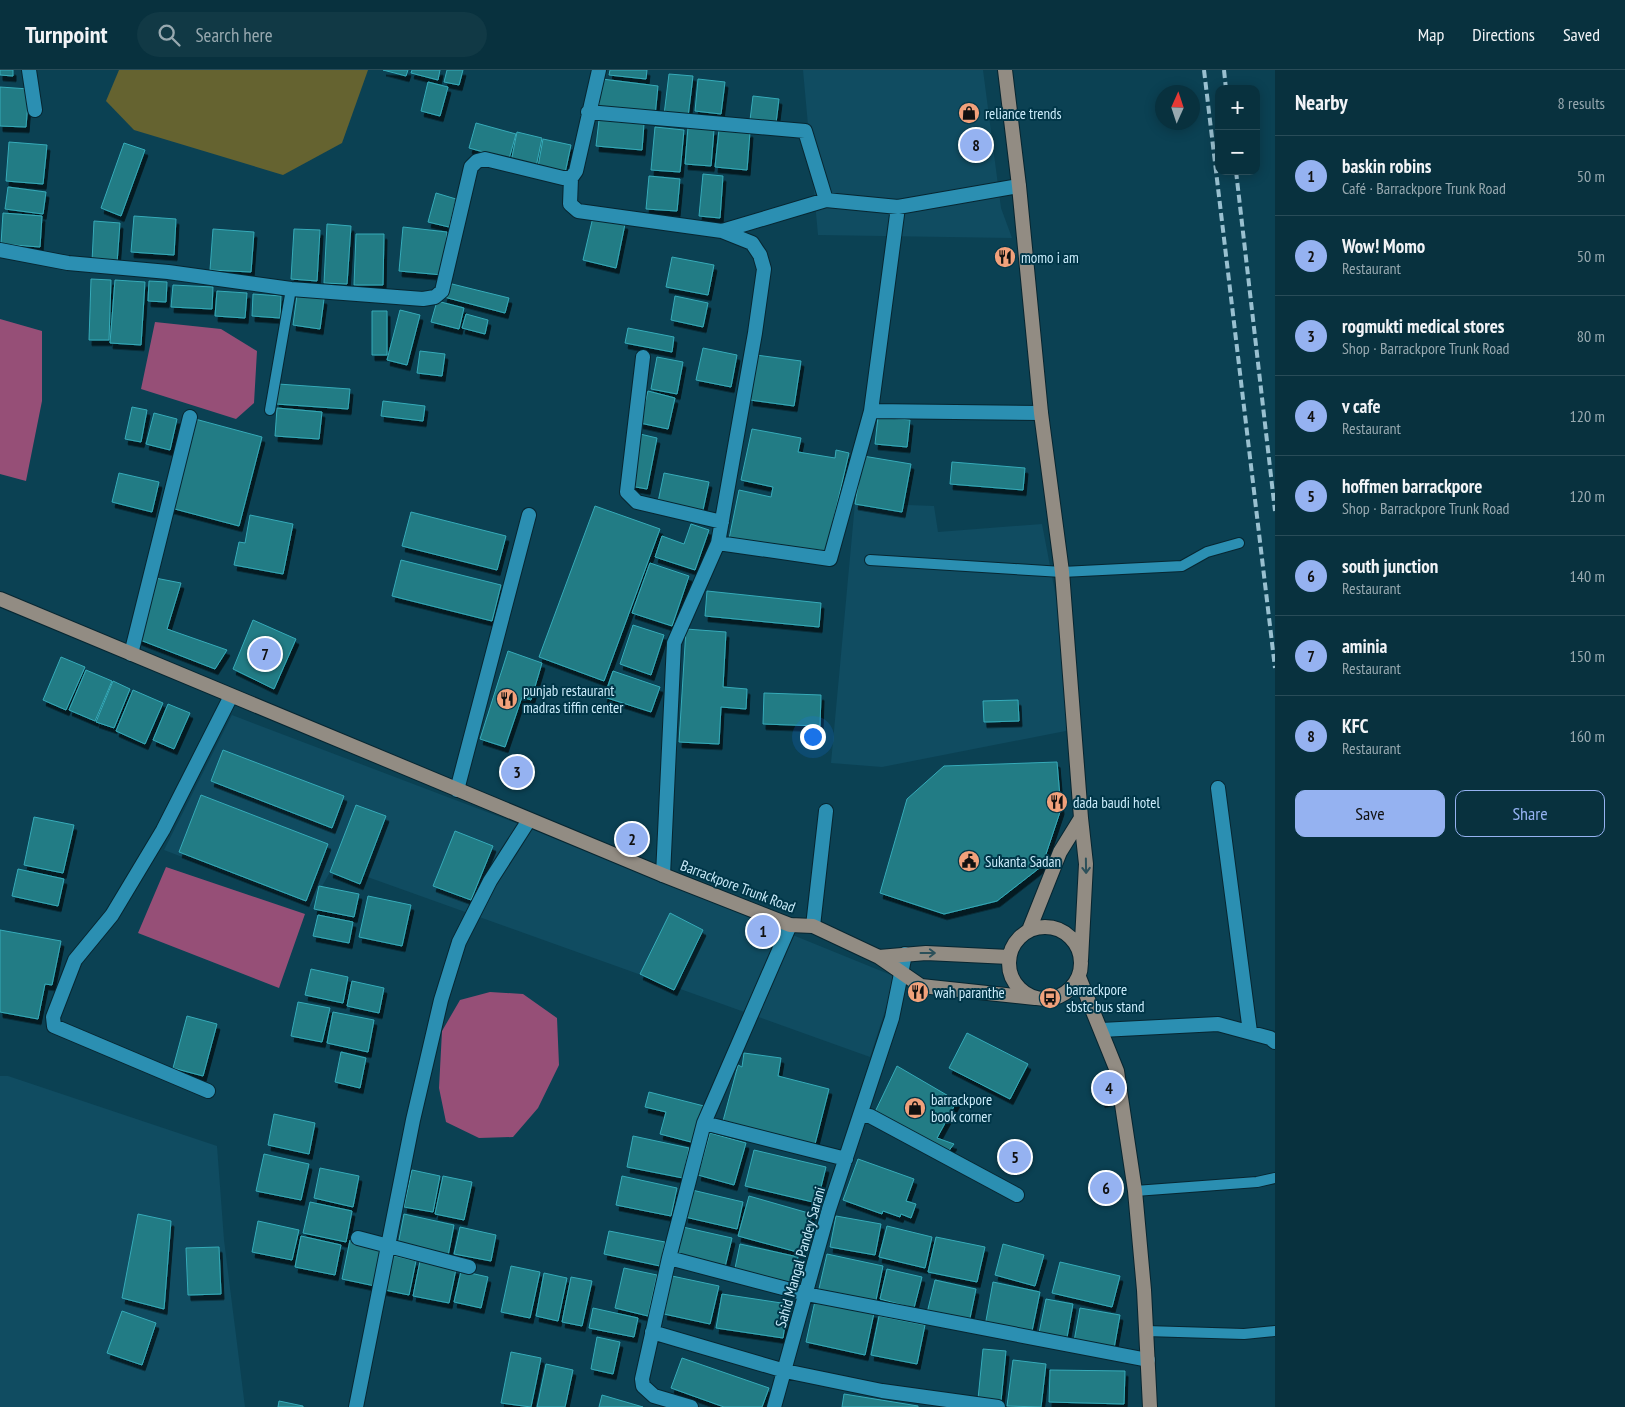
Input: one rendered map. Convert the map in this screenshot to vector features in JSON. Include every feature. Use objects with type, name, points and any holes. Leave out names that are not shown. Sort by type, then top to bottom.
[{"type":"main road","points":[[1005,70],[1019,186],[1041,413],[1062,572],[1086,864],[1082,960],[1079,977],[1117,1070],[1135,1191],[1150,1407]]},
{"type":"main road","name":"Barrackpore Trunk Road","points":[[0,599],[663,875],[790,925],[813,926],[879,957],[922,986],[1035,998],[1052,998],[1068,991],[1079,977]]},
{"type":"main road","points":[[1029,930],[1060,852],[1081,818]]},
{"type":"main road","points":[[1035,998],[1020,989],[1010,974],[1009,957],[1016,941],[1029,930],[1046,926],[1063,931],[1076,943],[1082,960]]},
{"type":"main road","points":[[879,957],[926,952],[1009,957]]},
{"type":"street","points":[[29,70],[35,110]]},
{"type":"street","points":[[599,70],[576,172],[571,178],[570,204],[578,210],[722,231],[752,243],[760,255],[764,269],[755,333],[718,543],[674,644],[663,875]]},
{"type":"street","points":[[588,112],[805,131],[826,200]]},
{"type":"street","points":[[0,250],[68,263],[168,272],[292,289],[423,299],[435,297],[442,291],[471,167],[477,161],[485,160],[563,178],[571,178]]},
{"type":"street","points":[[722,231],[826,200],[898,207],[1019,186]]},
{"type":"street","points":[[718,543],[830,559],[871,411],[898,207]]},
{"type":"street","points":[[643,357],[627,492],[637,502],[722,522]]},
{"type":"street","points":[[871,411],[1041,413]]},
{"type":"street","points":[[131,654],[190,418]]},
{"type":"street","points":[[457,790],[529,515]]},
{"type":"street","points":[[208,1091],[54,1026],[53,1017],[75,960],[112,915],[163,830],[231,696]]},
{"type":"street","points":[[1218,788],[1250,1032]]},
{"type":"street","points":[[813,926],[826,811]]},
{"type":"street","points":[[356,1407],[413,1120],[441,1000],[459,942],[490,881],[529,820]]},
{"type":"street","points":[[691,1407],[654,1396],[643,1386],[642,1379],[669,1258],[704,1123],[790,925]]},
{"type":"street","name":"Sahid Mangal Pandey Sarani","points":[[774,1407],[828,1210],[892,1018],[906,954]]},
{"type":"street","points":[[1101,1030],[1218,1024],[1270,1038],[1275,1042]]},
{"type":"street","points":[[860,1116],[870,1116],[1016,1195]]},
{"type":"street","points":[[704,1123],[846,1159]]},
{"type":"street","points":[[358,1238],[470,1267]]},
{"type":"street","points":[[669,1258],[806,1294],[1148,1360]]},
{"type":"street","points":[[652,1332],[785,1371],[882,1391],[998,1407]]},
{"type":"lane","points":[[270,410],[292,289]]},
{"type":"lane","points":[[870,560],[1062,572],[1182,566],[1207,552],[1239,543]]},
{"type":"lane","points":[[1135,1191],[1257,1182],[1275,1178]]},
{"type":"lane","points":[[1146,1331],[1244,1334],[1275,1331]]},
{"type":"shaded area","points":[[119,70],[368,70],[342,143],[283,175],[134,130],[106,101]]},
{"type":"shaded area","points":[[803,70],[983,70],[1001,208],[1012,238],[818,235]]},
{"type":"shaded area","points":[[0,319],[42,331],[42,401],[26,481],[0,474]]},
{"type":"shaded area","points":[[155,322],[221,329],[257,351],[254,403],[236,419],[141,389]]},
{"type":"shaded area","points":[[855,503],[934,506],[938,532],[1042,524],[1081,728],[882,767],[831,763]]},
{"type":"shaded area","points":[[232,715],[534,830],[896,977],[870,1057],[334,865],[311,906],[164,850]]},
{"type":"shaded area","points":[[166,867],[305,914],[279,988],[138,933]]},
{"type":"shaded area","points":[[490,992],[523,994],[557,1018],[559,1065],[538,1108],[513,1137],[479,1138],[446,1122],[439,1088],[442,1031],[460,1000]]},
{"type":"shaded area","points":[[0,1076],[8,1076],[217,1146],[224,1240],[245,1407],[0,1407]]},
{"type":"building","points":[[0,70],[13,70],[13,76],[0,75]]},
{"type":"building","points":[[383,70],[408,70],[406,76]]},
{"type":"building","points":[[412,70],[440,70],[438,80],[411,73]]},
{"type":"building","points":[[447,70],[463,70],[459,85],[444,82]]},
{"type":"building","points":[[610,70],[647,70],[646,79],[609,75]]},
{"type":"building","points":[[669,74],[693,76],[688,117],[664,115]]},
{"type":"building","points":[[602,79],[658,86],[655,116],[598,110]]},
{"type":"building","points":[[698,79],[725,82],[721,114],[695,111]]},
{"type":"building","points":[[428,82],[448,87],[440,116],[421,111]]},
{"type":"building","points":[[0,87],[29,89],[26,127],[0,126]]},
{"type":"building","points":[[753,96],[779,99],[776,123],[750,120]]},
{"type":"building","points":[[599,120],[644,124],[642,150],[596,146]]},
{"type":"building","points":[[476,123],[516,134],[509,159],[469,148]]},
{"type":"building","points":[[655,127],[684,130],[680,172],[651,170]]},
{"type":"building","points":[[688,127],[714,130],[711,166],[685,164]]},
{"type":"building","points":[[719,129],[750,132],[747,170],[715,167]]},
{"type":"building","points":[[517,132],[542,138],[536,167],[511,162]]},
{"type":"building","points":[[543,139],[571,145],[565,173],[538,167]]},
{"type":"building","points":[[9,142],[47,145],[43,184],[6,181]]},
{"type":"building","points":[[124,143],[145,150],[121,216],[101,208]]},
{"type":"building","points":[[703,174],[723,176],[720,218],[699,216]]},
{"type":"building","points":[[649,176],[680,179],[677,211],[646,209]]},
{"type":"building","points":[[8,187],[46,192],[43,214],[5,209]]},
{"type":"building","points":[[436,193],[456,199],[449,227],[428,222]]},
{"type":"building","points":[[3,213],[42,216],[40,247],[1,244]]},
{"type":"building","points":[[134,216],[176,219],[174,255],[131,252]]},
{"type":"building","points":[[593,217],[625,224],[616,268],[583,260]]},
{"type":"building","points":[[94,221],[120,223],[117,263],[92,262]]},
{"type":"building","points":[[327,224],[351,226],[347,284],[324,283]]},
{"type":"building","points":[[403,227],[447,232],[443,275],[399,271]]},
{"type":"building","points":[[213,229],[254,232],[251,272],[210,270]]},
{"type":"building","points":[[294,229],[320,230],[317,281],[291,279]]},
{"type":"building","points":[[356,234],[384,234],[383,285],[354,285]]},
{"type":"building","points":[[672,257],[714,265],[708,295],[666,287]]},
{"type":"building","points":[[91,279],[111,280],[109,340],[89,340]]},
{"type":"building","points":[[115,280],[145,282],[141,345],[110,343]]},
{"type":"building","points":[[149,281],[167,282],[166,302],[148,301]]},
{"type":"building","points":[[448,283],[509,298],[505,313],[444,297]]},
{"type":"building","points":[[173,285],[213,287],[212,309],[171,307]]},
{"type":"building","points":[[217,291],[247,293],[245,318],[215,316]]},
{"type":"building","points":[[253,294],[281,296],[280,318],[252,316]]},
{"type":"building","points":[[297,295],[324,299],[320,329],[293,325]]},
{"type":"building","points":[[675,296],[708,303],[703,327],[671,320]]},
{"type":"building","points":[[437,301],[464,308],[459,329],[431,322]]},
{"type":"building","points":[[400,310],[420,315],[407,365],[387,360]]},
{"type":"building","points":[[372,311],[387,311],[387,355],[372,355]]},
{"type":"building","points":[[466,314],[488,320],[485,334],[462,328]]},
{"type":"building","points":[[628,328],[674,337],[672,352],[625,343]]},
{"type":"building","points":[[703,348],[737,355],[731,387],[696,380]]},
{"type":"building","points":[[420,351],[445,354],[442,376],[417,373]]},
{"type":"building","points":[[756,355],[801,361],[794,406],[750,400]]},
{"type":"building","points":[[657,357],[683,362],[677,394],[651,389]]},
{"type":"building","points":[[278,384],[350,389],[348,409],[276,404]]},
{"type":"building","points":[[648,391],[675,398],[668,429],[640,423]]},
{"type":"building","points":[[383,401],[425,406],[423,421],[381,416]]},
{"type":"building","points":[[132,407],[147,410],[141,442],[125,439]]},
{"type":"building","points":[[277,408],[322,412],[319,439],[275,436]]},
{"type":"building","points":[[154,413],[177,419],[170,450],[146,444]]},
{"type":"building","points":[[878,417],[910,420],[907,447],[875,444]]},
{"type":"building","points":[[195,419],[262,437],[239,526],[171,508]]},
{"type":"building","points":[[752,429],[801,438],[798,452],[835,458],[836,450],[849,453],[826,551],[729,539],[739,490],[771,497],[773,487],[741,480]]},
{"type":"building","points":[[640,434],[657,438],[647,489],[630,486]]},
{"type":"building","points":[[863,456],[911,464],[902,512],[855,504]]},
{"type":"building","points":[[952,462],[1025,468],[1023,490],[950,484]]},
{"type":"building","points":[[119,473],[159,482],[152,512],[112,502]]},
{"type":"building","points":[[664,473],[709,482],[703,510],[658,502]]},
{"type":"building","points":[[595,506],[660,529],[604,681],[539,657]]},
{"type":"building","points":[[411,512],[506,536],[497,570],[402,546]]},
{"type":"building","points":[[250,515],[293,524],[283,574],[234,565],[239,542],[245,543]]},
{"type":"building","points":[[691,524],[709,530],[695,570],[655,557],[662,536],[684,544]]},
{"type":"building","points":[[401,560],[501,585],[492,621],[392,596]]},
{"type":"building","points":[[650,563],[689,576],[672,626],[632,613]]},
{"type":"building","points":[[150,577],[181,583],[167,629],[227,650],[215,669],[135,638]]},
{"type":"building","points":[[707,591],[821,603],[819,627],[705,616]]},
{"type":"building","points":[[253,620],[296,639],[274,689],[233,669]]},
{"type":"building","points":[[633,625],[664,635],[651,675],[620,664]]},
{"type":"building","points":[[686,629],[726,632],[723,687],[747,689],[746,709],[721,707],[719,744],[679,742]]},
{"type":"building","name":"punjab restaurant madras tiffin center","points":[[508,651],[542,663],[531,700],[522,697],[505,747],[480,739]]},
{"type":"building","points":[[61,657],[85,667],[66,710],[43,700]]},
{"type":"building","points":[[86,670],[112,681],[95,721],[69,710]]},
{"type":"building","points":[[613,671],[660,687],[651,712],[604,697]]},
{"type":"building","points":[[113,681],[130,689],[114,728],[96,722]]},
{"type":"building","points":[[133,690],[163,703],[145,744],[116,731]]},
{"type":"building","points":[[764,693],[821,695],[820,726],[763,724]]},
{"type":"building","points":[[1018,700],[1019,721],[984,722],[983,701]]},
{"type":"building","points":[[168,704],[190,713],[174,749],[153,740]]},
{"type":"building","points":[[223,750],[344,796],[332,828],[211,781]]},
{"type":"building","points":[[1057,762],[1061,809],[1042,866],[997,901],[944,914],[880,893],[907,799],[944,766]]},
{"type":"building","points":[[201,795],[328,844],[306,901],[179,852]]},
{"type":"building","points":[[356,805],[386,816],[360,884],[330,872]]},
{"type":"building","points":[[34,817],[74,825],[63,873],[24,865]]},
{"type":"building","points":[[455,831],[493,846],[471,900],[433,886]]},
{"type":"building","points":[[18,869],[64,879],[58,906],[12,896]]},
{"type":"building","points":[[319,886],[359,894],[354,917],[314,909]]},
{"type":"building","points":[[368,896],[411,905],[402,946],[359,937]]},
{"type":"building","points":[[670,913],[703,930],[674,990],[640,974]]},
{"type":"building","points":[[318,915],[353,922],[349,943],[313,936]]},
{"type":"building","points":[[0,930],[61,941],[52,985],[45,984],[38,1019],[0,1012]]},
{"type":"building","points":[[311,969],[348,977],[343,1003],[305,995]]},
{"type":"building","points":[[352,981],[384,988],[379,1013],[347,1006]]},
{"type":"building","points":[[298,1002],[330,1008],[322,1042],[291,1036]]},
{"type":"building","points":[[333,1012],[374,1020],[368,1052],[327,1043]]},
{"type":"building","points":[[187,1016],[217,1024],[203,1076],[173,1068]]},
{"type":"building","points":[[967,1033],[1028,1064],[1010,1099],[949,1068]]},
{"type":"building","points":[[341,1052],[366,1058],[360,1088],[335,1082]]},
{"type":"building","points":[[744,1053],[781,1058],[778,1076],[829,1089],[815,1144],[723,1121],[738,1065],[742,1067]]},
{"type":"building","name":"barrackpore book corner","points":[[897,1066],[957,1101],[937,1138],[954,1144],[947,1153],[874,1114]]},
{"type":"building","points":[[1115,1075],[1119,1097],[1102,1102],[1100,1080]]},
{"type":"building","points":[[649,1092],[704,1106],[695,1143],[660,1134],[666,1112],[645,1107]]},
{"type":"building","points":[[274,1114],[315,1123],[309,1154],[268,1145]]},
{"type":"building","points":[[710,1133],[746,1143],[734,1185],[698,1175]]},
{"type":"building","points":[[633,1136],[689,1148],[683,1178],[627,1167]]},
{"type":"building","points":[[754,1150],[826,1167],[817,1203],[745,1186]]},
{"type":"building","points":[[264,1154],[309,1164],[301,1200],[256,1191]]},
{"type":"building","points":[[858,1159],[914,1179],[906,1201],[916,1204],[911,1218],[901,1214],[900,1217],[883,1211],[882,1214],[843,1200]]},
{"type":"building","points":[[320,1168],[359,1176],[353,1207],[314,1198]]},
{"type":"building","points":[[412,1170],[440,1176],[433,1212],[404,1207]]},
{"type":"building","points":[[443,1176],[472,1182],[464,1220],[435,1214]]},
{"type":"building","points":[[622,1176],[677,1188],[671,1216],[616,1205]]},
{"type":"building","points":[[692,1190],[743,1202],[737,1229],[685,1217]]},
{"type":"building","points":[[749,1196],[812,1214],[801,1253],[738,1236]]},
{"type":"building","points":[[310,1202],[352,1211],[346,1242],[303,1233]]},
{"type":"building","points":[[138,1214],[171,1221],[164,1309],[122,1298]]},
{"type":"building","points":[[404,1214],[454,1225],[448,1256],[398,1245]]},
{"type":"building","points":[[836,1216],[881,1224],[875,1255],[830,1247]]},
{"type":"building","points":[[258,1221],[299,1230],[292,1260],[252,1252]]},
{"type":"building","points":[[887,1226],[932,1237],[925,1268],[879,1257]]},
{"type":"building","points":[[460,1227],[496,1235],[491,1261],[454,1254]]},
{"type":"building","points":[[683,1227],[732,1238],[725,1267],[676,1255]]},
{"type":"building","points":[[609,1231],[665,1242],[660,1266],[604,1254]]},
{"type":"building","points":[[301,1236],[341,1245],[335,1275],[295,1267]]},
{"type":"building","points":[[936,1237],[985,1247],[977,1282],[928,1272]]},
{"type":"building","points":[[350,1240],[383,1247],[375,1286],[342,1279]]},
{"type":"building","points":[[740,1244],[798,1257],[792,1286],[734,1273]]},
{"type":"building","points":[[1003,1244],[1044,1255],[1035,1286],[995,1275]]},
{"type":"building","points":[[219,1247],[221,1294],[188,1295],[186,1248]]},
{"type":"building","points":[[387,1254],[416,1261],[409,1295],[380,1289]]},
{"type":"building","points":[[827,1254],[883,1266],[875,1305],[818,1293]]},
{"type":"building","points":[[420,1261],[456,1269],[449,1303],[413,1296]]},
{"type":"building","points":[[1060,1262],[1120,1276],[1112,1307],[1052,1293]]},
{"type":"building","points":[[511,1266],[540,1272],[530,1318],[501,1312]]},
{"type":"building","points":[[624,1268],[657,1275],[648,1316],[615,1308]]},
{"type":"building","points":[[887,1269],[922,1277],[914,1308],[880,1299]]},
{"type":"building","points":[[461,1271],[488,1277],[481,1308],[454,1302]]},
{"type":"building","points":[[544,1273],[567,1278],[558,1321],[536,1316]]},
{"type":"building","points":[[672,1276],[719,1286],[710,1324],[664,1314]]},
{"type":"building","points":[[571,1277],[592,1281],[582,1326],[562,1322]]},
{"type":"building","points":[[935,1280],[976,1289],[969,1323],[927,1313]]},
{"type":"building","points":[[993,1282],[1040,1292],[1031,1336],[985,1326]]},
{"type":"building","points":[[722,1294],[788,1304],[783,1338],[716,1328]]},
{"type":"building","points":[[1046,1299],[1073,1304],[1066,1343],[1038,1338]]},
{"type":"building","points":[[815,1301],[874,1313],[865,1355],[806,1342]]},
{"type":"building","points":[[593,1308],[638,1318],[634,1337],[589,1328]]},
{"type":"building","points":[[1080,1308],[1120,1315],[1113,1354],[1073,1347]]},
{"type":"building","points":[[122,1311],[156,1323],[142,1365],[107,1353]]},
{"type":"building","points":[[879,1316],[925,1325],[917,1364],[871,1355]]},
{"type":"building","points":[[597,1337],[620,1342],[613,1374],[591,1369]]},
{"type":"building","points":[[983,1349],[1006,1351],[1001,1401],[978,1399]]},
{"type":"building","points":[[511,1352],[541,1358],[531,1407],[501,1403]]},
{"type":"building","points":[[682,1358],[769,1388],[762,1407],[724,1407],[671,1388]]},
{"type":"building","points":[[1013,1360],[1046,1364],[1041,1407],[1007,1406]]},
{"type":"building","points":[[546,1364],[573,1370],[565,1407],[537,1407]]},
{"type":"building","points":[[1050,1370],[1125,1371],[1124,1404],[1049,1402]]},
{"type":"building","points":[[844,1394],[918,1406],[918,1407],[842,1407]]},
{"type":"building","points":[[602,1395],[643,1407],[599,1407]]},
{"type":"building","points":[[279,1401],[303,1406],[303,1407],[278,1407]]},
{"type":"railway","points":[[1204,70],[1275,668]]},
{"type":"railway","points":[[1224,70],[1226,85]]},
{"type":"railway","points":[[1236,175],[1275,511]]},
{"type":"place","name":"reliance trends","points":[[969,113]]},
{"type":"place","name":"KFC","points":[[976,145]]},
{"type":"place","name":"momo i am","points":[[1005,257]]},
{"type":"place","name":"aminia","points":[[265,654]]},
{"type":"place","name":"punjab restaurant madras tiffin center","points":[[507,699]]},
{"type":"place","name":"rogmukti medical stores","points":[[517,772]]},
{"type":"place","name":"dada baudi hotel","points":[[1057,802]]},
{"type":"place","name":"Wow! Momo","points":[[632,839]]},
{"type":"place","name":"Sukanta Sadan","points":[[969,861]]},
{"type":"place","name":"baskin robins","points":[[763,931]]},
{"type":"place","name":"wah paranthe","points":[[918,992]]},
{"type":"place","name":"barrackpore sbstc bus stand","points":[[1050,998]]},
{"type":"place","name":"v cafe","points":[[1109,1088]]},
{"type":"place","name":"barrackpore book corner","points":[[915,1108]]},
{"type":"place","name":"hoffmen barrackpore","points":[[1015,1157]]},
{"type":"place","name":"south junction","points":[[1106,1188]]}]
